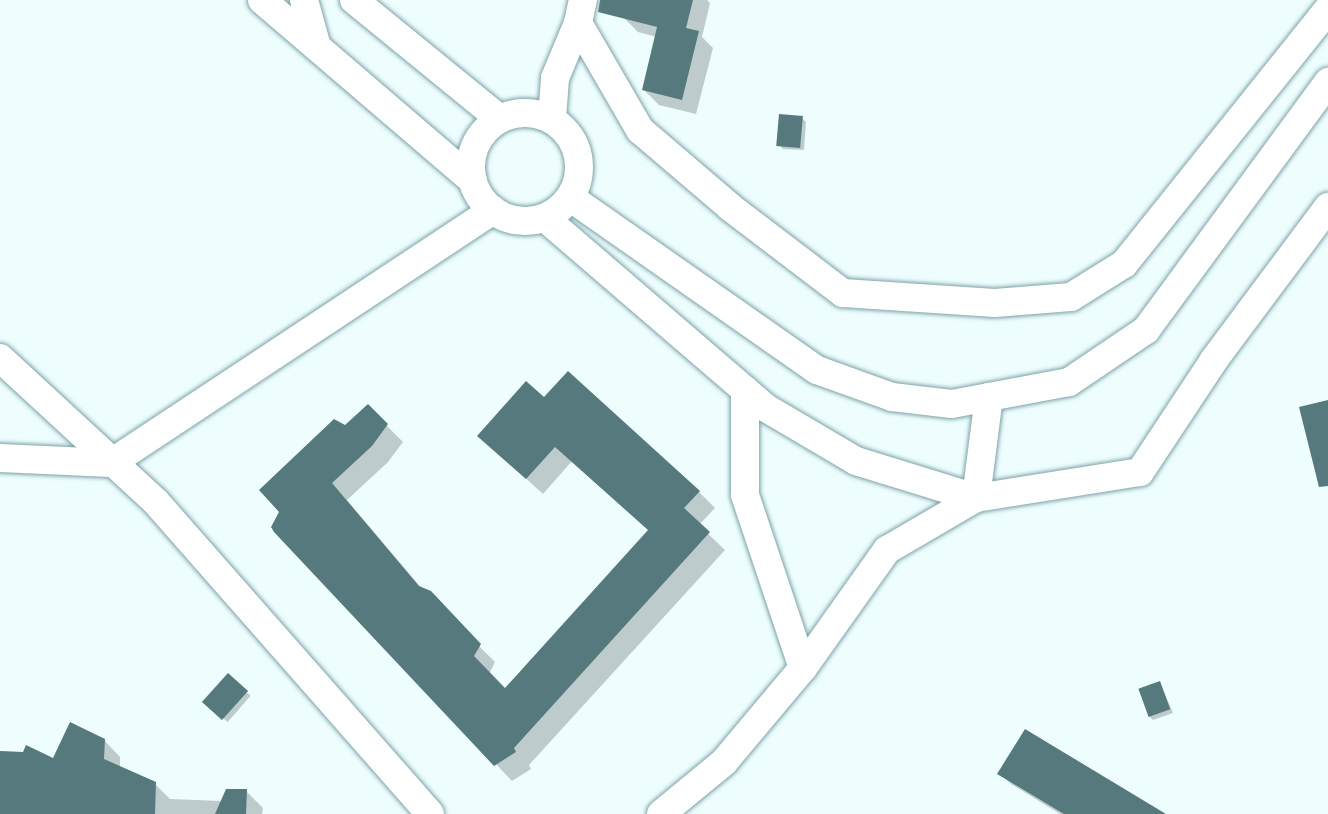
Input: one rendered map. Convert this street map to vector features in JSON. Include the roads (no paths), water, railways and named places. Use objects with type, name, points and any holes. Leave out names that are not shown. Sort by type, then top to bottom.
[{"type":"street","points":[[262,0],[473,181]]},
{"type":"street","points":[[304,0],[317,47]]},
{"type":"street","points":[[354,0],[500,119]]},
{"type":"street","points":[[581,12],[640,130],[730,207],[843,293],[995,303],[1071,297],[1124,264],[1328,9]]},
{"type":"street","points":[[552,119],[555,78],[581,12]]},
{"type":"street","points":[[571,198],[817,370],[892,397],[952,404],[1069,382],[1146,330],[1328,82]]},
{"type":"street","points":[[517,113],[535,113],[552,119],[566,130],[576,146],[580,163],[571,198],[545,218],[527,221],[509,218],[493,210],[480,197],[473,181],[471,162],[475,145],[485,129],[517,113]]},
{"type":"street","points":[[661,814],[724,762],[803,668],[887,550],[976,498],[1140,472],[1214,360],[1328,207]]},
{"type":"street","points":[[0,458],[111,463],[493,210]]},
{"type":"street","points":[[545,218],[766,408],[856,461],[976,498]]},
{"type":"street","points":[[0,358],[156,502],[430,814]]},
{"type":"street","points":[[745,390],[745,495],[803,668]]},
{"type":"street","points":[[976,498],[989,397]]}]
